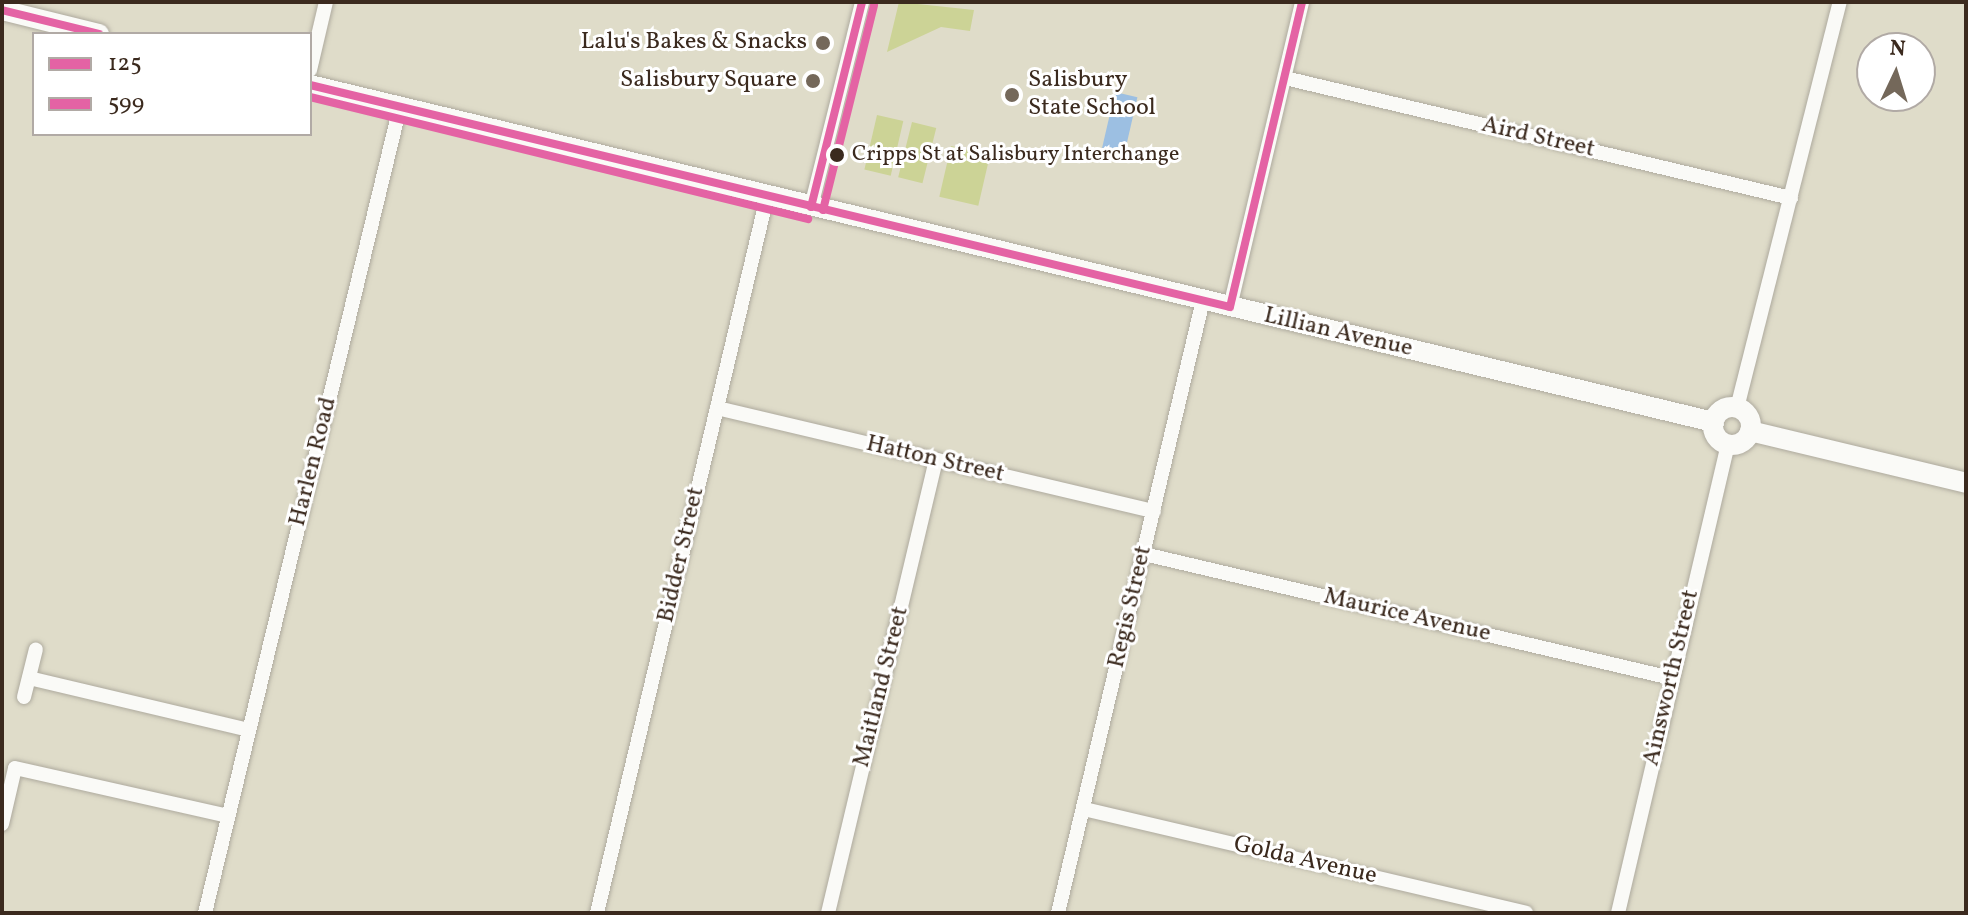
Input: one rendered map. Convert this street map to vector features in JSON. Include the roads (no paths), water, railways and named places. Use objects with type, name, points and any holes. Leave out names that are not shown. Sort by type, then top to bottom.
[{"type":"street","points":[[312,62],[326,2]]},
{"type":"street","points":[[811,207],[862,2]]},
{"type":"street","points":[[1230,307],[1302,2]]},
{"type":"street","points":[[1737,408],[1840,2]]},
{"type":"street","points":[[2,10],[91,32]]},
{"type":"street","name":"Aird Street","points":[[1285,78],[1791,198]]},
{"type":"street","name":"Lillian Avenue","points":[[312,85],[1714,422]]},
{"type":"street","name":"Harlen Road","points":[[205,913],[400,107]]},
{"type":"street","name":"Bidder Street","points":[[597,913],[767,197]]},
{"type":"street","name":"Regis Street","points":[[1058,913],[1203,300]]},
{"type":"street","name":"Hatton Street","points":[[717,408],[1154,511]]},
{"type":"street","points":[[1737,408],[1750,419],[1750,431],[1739,443],[1728,444],[1715,433],[1714,422],[1720,412],[1737,408]]},
{"type":"street","points":[[1750,431],[1965,479]]},
{"type":"street","name":"Ainsworth Street","points":[[1618,913],[1728,444]]},
{"type":"street","name":"Maitland Street","points":[[828,913],[936,460]]},
{"type":"street","name":"Maurice Avenue","points":[[1144,554],[1671,678]]},
{"type":"street","points":[[24,697],[36,649]]},
{"type":"street","points":[[29,678],[249,730]]},
{"type":"street","points":[[2,824],[15,768],[228,816]]},
{"type":"street","name":"Golda Avenue","points":[[1084,809],[1526,913]]},
{"type":"water","points":[[1115,92],[1137,97],[1124,155],[1102,149]]},
{"type":"place","name":"Lalu's Bakes & Snacks","points":[[823,43]]},
{"type":"place","name":"Salisbury Square","points":[[813,81]]},
{"type":"place","name":"Salisbury State School","points":[[1012,95]]},
{"type":"place","name":"Cripps St at Salisbury Interchange","points":[[837,155]]}]
